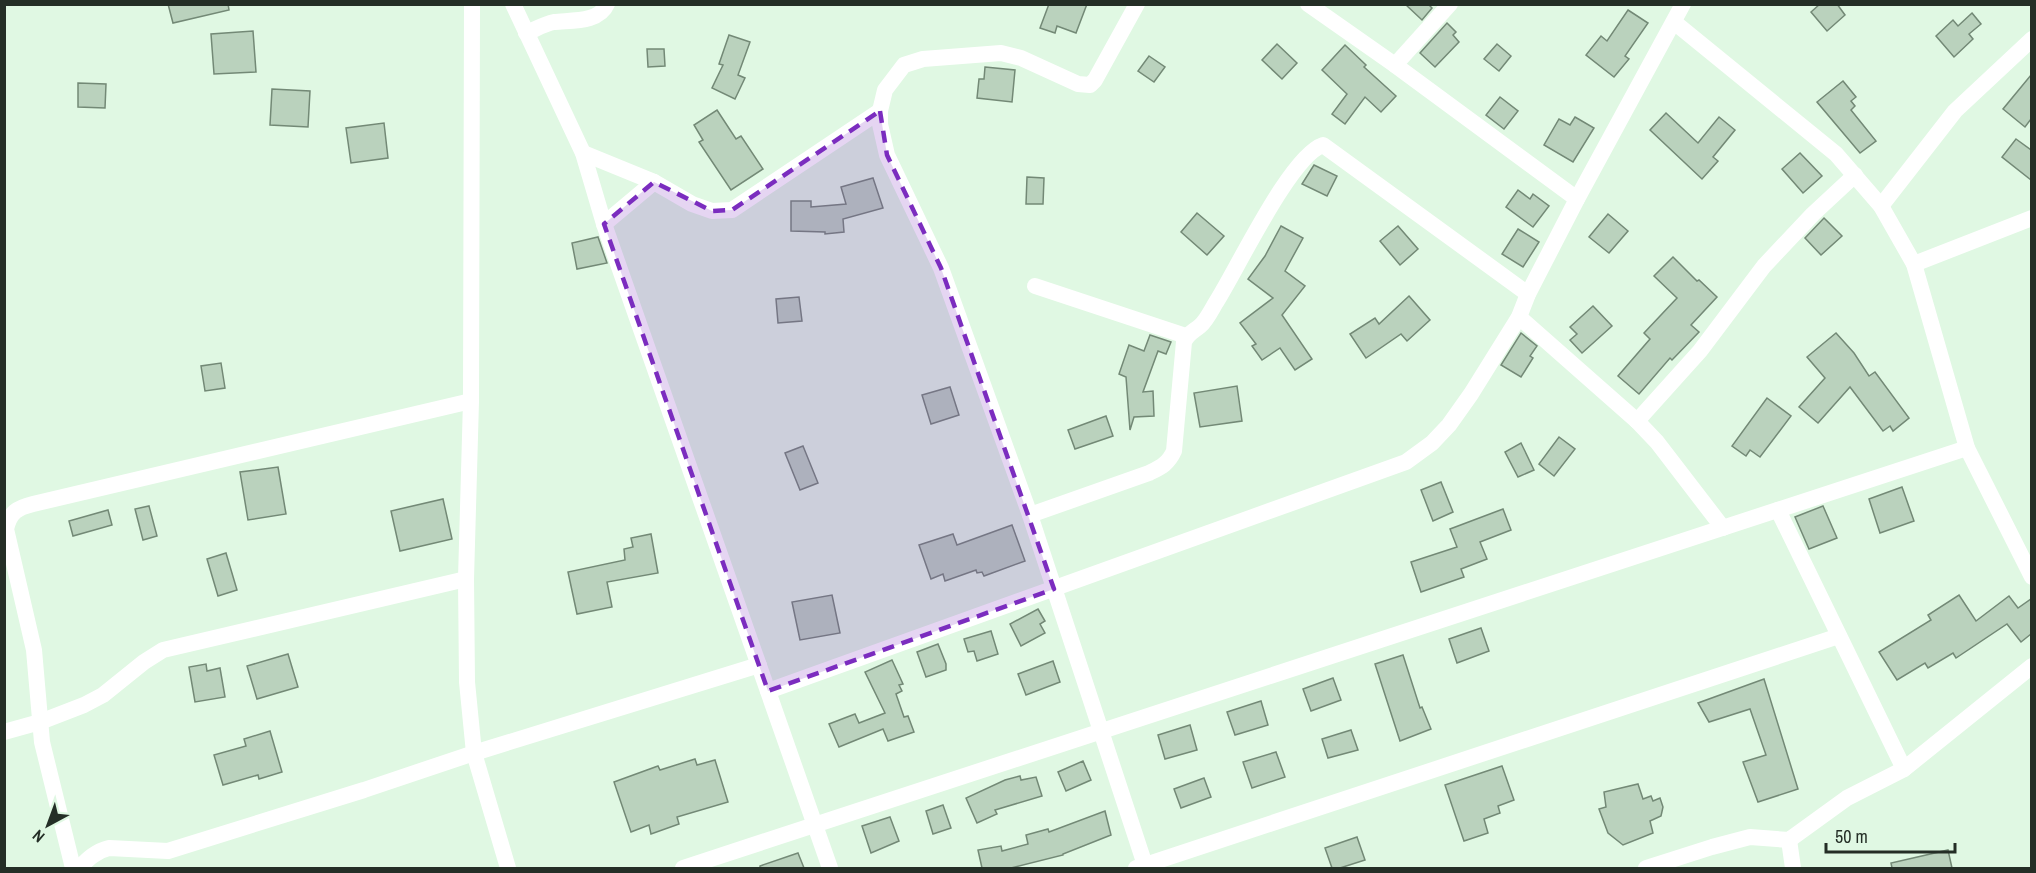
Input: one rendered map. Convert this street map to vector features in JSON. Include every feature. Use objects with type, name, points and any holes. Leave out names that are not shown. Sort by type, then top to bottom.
[{"type":"street","points":[[472,4],[471,401],[466,579],[467,682],[474,753],[508,868]]},
{"type":"street","points":[[513,4],[583,153],[604,224],[830,868]]},
{"type":"street","points":[[526,33],[552,22],[572,22],[597,15],[604,12],[607,4]]},
{"type":"street","points":[[1137,4],[1095,80],[1090,85],[1082,85],[1021,58],[1001,53],[923,59],[904,65],[885,90],[880,111],[880,124],[886,155],[941,268],[1030,515],[1101,732],[1142,867],[1839,636]]},
{"type":"street","points":[[1308,4],[1577,199]]},
{"type":"street","points":[[1395,65],[1450,4]]},
{"type":"street","points":[[768,691],[1406,462],[1432,443],[1449,425],[1471,394],[1519,317],[1528,294],[1577,199],[1683,4]]},
{"type":"street","points":[[1674,22],[1836,154],[1881,206],[1914,264],[1967,448],[2031,577]]},
{"type":"street","points":[[1881,206],[1955,111],[2031,39]]},
{"type":"street","points":[[583,153],[654,182],[692,204],[712,211],[732,210],[880,111]]},
{"type":"street","points":[[1030,515],[1149,473],[1170,460],[1174,451],[1186,336],[1200,326],[1225,289],[1284,185],[1315,148],[1323,145],[1528,294]]},
{"type":"street","points":[[1637,421],[1700,351],[1764,266],[1813,214],[1855,175]]},
{"type":"street","points":[[604,224],[654,182]]},
{"type":"street","points":[[1914,264],[2031,218]]},
{"type":"street","points":[[1035,286],[1186,336]]},
{"type":"street","points":[[1519,317],[1637,421],[1657,442],[1723,528]]},
{"type":"street","points":[[73,868],[42,742],[34,650],[6,529],[13,512],[20,507],[471,401]]},
{"type":"street","points":[[683,868],[1967,448]]},
{"type":"street","points":[[1778,510],[1904,769]]},
{"type":"street","points":[[4,732],[40,723],[103,695],[144,662],[163,650],[466,579]]},
{"type":"street","points":[[79,868],[101,850],[110,848],[168,851],[759,665]]},
{"type":"street","points":[[1646,868],[1750,837],[1789,840],[1847,798],[1904,769],[2031,666]]},
{"type":"street","points":[[1789,840],[1792,868]]},
{"type":"highlighted area","points":[[880,111],[887,155],[941,268],[1054,589],[768,691],[604,224],[654,182],[712,211],[732,210]]},
{"type":"building","points":[[168,4],[228,4],[229,10],[173,23]]},
{"type":"building","points":[[1049,4],[1087,4],[1076,33],[1057,26],[1055,33],[1040,28]]},
{"type":"building","points":[[1405,4],[1428,4],[1432,8],[1422,20]]},
{"type":"building","points":[[1820,4],[1837,4],[1845,15],[1827,31],[1811,12]]},
{"type":"building","points":[[1628,10],[1648,23],[1625,56],[1629,59],[1614,77],[1586,55],[1601,36],[1607,41]]},
{"type":"building","points":[[1972,13],[1981,24],[1969,34],[1973,39],[1954,57],[1936,36],[1953,20],[1958,26]]},
{"type":"building","points":[[1447,23],[1456,32],[1453,35],[1459,42],[1435,67],[1420,53]]},
{"type":"building","points":[[253,31],[256,72],[214,74],[211,34]]},
{"type":"building","points":[[729,35],[750,42],[738,75],[745,78],[735,99],[712,88],[723,65],[719,64]]},
{"type":"building","points":[[1277,44],[1297,63],[1282,79],[1262,60]]},
{"type":"building","points":[[1497,44],[1511,56],[1499,71],[1484,59]]},
{"type":"building","points":[[1345,45],[1366,65],[1364,67],[1396,96],[1381,112],[1365,97],[1345,124],[1332,114],[1347,94],[1322,70]]},
{"type":"building","points":[[647,49],[664,49],[665,66],[648,67]]},
{"type":"building","points":[[1149,56],[1165,67],[1154,82],[1138,71]]},
{"type":"building","points":[[985,67],[1015,70],[1012,102],[977,98],[979,79],[984,79]]},
{"type":"building","points":[[2031,75],[2031,119],[2025,127],[2003,109]]},
{"type":"building","points":[[1843,81],[1856,97],[1851,101],[1855,106],[1851,110],[1876,141],[1860,153],[1817,102]]},
{"type":"building","points":[[78,83],[106,84],[105,108],[78,107]]},
{"type":"building","points":[[272,89],[310,91],[308,127],[270,125]]},
{"type":"building","points":[[1500,97],[1518,111],[1504,129],[1486,115]]},
{"type":"building","points":[[717,110],[736,139],[741,136],[763,169],[731,190],[699,142],[703,140],[694,125]]},
{"type":"building","points":[[1666,113],[1698,143],[1719,117],[1735,130],[1713,157],[1718,161],[1702,179],[1650,130]]},
{"type":"building","points":[[1575,117],[1594,128],[1573,162],[1544,145],[1559,119],[1570,125]]},
{"type":"building","points":[[384,123],[388,158],[351,163],[346,128]]},
{"type":"building","points":[[2016,139],[2031,150],[2031,180],[2002,157]]},
{"type":"building","points":[[1800,153],[1822,176],[1803,193],[1782,169]]},
{"type":"building","points":[[1314,165],[1337,176],[1327,196],[1302,184]]},
{"type":"building","points":[[1027,177],[1044,178],[1043,204],[1026,204]]},
{"type":"building","points":[[873,178],[883,208],[843,219],[844,232],[825,234],[825,232],[791,231],[791,201],[811,201],[811,207],[846,204],[841,187]]},
{"type":"building","points":[[1518,190],[1530,199],[1533,194],[1549,206],[1533,227],[1506,207]]},
{"type":"building","points":[[1197,213],[1224,236],[1207,255],[1181,232]]},
{"type":"building","points":[[1608,214],[1628,231],[1609,253],[1589,237]]},
{"type":"building","points":[[1824,218],[1842,236],[1821,255],[1805,238]]},
{"type":"building","points":[[1281,226],[1303,238],[1285,271],[1305,286],[1282,315],[1312,359],[1295,370],[1280,348],[1262,360],[1252,346],[1256,344],[1240,323],[1273,298],[1248,279],[1265,256]]},
{"type":"building","points":[[1398,226],[1418,249],[1400,265],[1380,241]]},
{"type":"building","points":[[1518,229],[1539,242],[1523,267],[1502,254]]},
{"type":"building","points":[[598,237],[607,263],[577,269],[572,243]]},
{"type":"building","points":[[1673,257],[1717,297],[1691,325],[1699,332],[1672,360],[1670,358],[1639,394],[1618,376],[1650,339],[1644,333],[1677,298],[1654,276]]},
{"type":"building","points":[[1409,296],[1430,320],[1407,341],[1401,334],[1366,358],[1350,334],[1375,318],[1379,324]]},
{"type":"building","points":[[799,297],[802,321],[778,323],[776,299]]},
{"type":"building","points":[[1593,306],[1612,326],[1582,353],[1570,340],[1577,334],[1570,327]]},
{"type":"building","points":[[1521,333],[1537,346],[1530,356],[1533,358],[1521,377],[1501,365]]},
{"type":"building","points":[[1836,333],[1854,353],[1869,376],[1875,372],[1909,418],[1893,431],[1890,426],[1883,431],[1850,387],[1818,423],[1799,407],[1825,378],[1807,357]]},
{"type":"building","points":[[1150,335],[1171,342],[1166,354],[1158,351],[1143,392],[1153,391],[1154,416],[1134,417],[1130,430],[1126,377],[1119,374],[1129,345],[1144,351]]},
{"type":"building","points":[[221,363],[225,388],[205,391],[201,366]]},
{"type":"building","points":[[1237,386],[1242,421],[1200,427],[1194,393]]},
{"type":"building","points":[[950,387],[959,415],[931,424],[922,395]]},
{"type":"building","points":[[1767,398],[1791,416],[1760,457],[1750,450],[1746,456],[1732,446]]},
{"type":"building","points":[[1106,416],[1113,436],[1075,449],[1068,430]]},
{"type":"building","points":[[1559,437],[1575,449],[1554,476],[1539,464]]},
{"type":"building","points":[[1521,443],[1534,470],[1518,477],[1505,452]]},
{"type":"building","points":[[803,446],[818,483],[800,490],[785,453]]},
{"type":"building","points":[[278,467],[286,514],[248,520],[240,472]]},
{"type":"building","points":[[1441,482],[1453,512],[1433,521],[1421,490]]},
{"type":"building","points":[[1902,487],[1914,521],[1880,533],[1869,499]]},
{"type":"building","points":[[443,499],[452,539],[400,551],[391,511]]},
{"type":"building","points":[[149,506],[157,536],[143,540],[135,509]]},
{"type":"building","points":[[1823,506],[1837,538],[1809,549],[1795,517]]},
{"type":"building","points":[[1503,509],[1511,530],[1480,542],[1487,559],[1461,569],[1464,577],[1421,592],[1411,562],[1457,547],[1450,529]]},
{"type":"building","points":[[108,510],[112,525],[73,536],[69,521]]},
{"type":"building","points":[[1012,525],[1025,561],[984,576],[982,572],[977,573],[976,570],[945,581],[943,574],[931,579],[919,545],[953,534],[957,545]]},
{"type":"building","points":[[651,534],[658,573],[607,582],[612,607],[577,614],[568,572],[625,560],[624,549],[633,547],[631,538]]},
{"type":"building","points":[[226,553],[237,590],[218,596],[207,559]]},
{"type":"building","points":[[832,595],[840,633],[800,640],[792,602]]},
{"type":"building","points":[[1959,595],[1976,621],[2009,596],[2018,608],[2031,599],[2031,634],[2021,642],[2007,624],[1956,658],[1953,653],[1928,668],[1925,663],[1897,680],[1879,652],[1931,620],[1928,615]]},
{"type":"building","points":[[1038,609],[1045,621],[1040,624],[1045,633],[1021,646],[1010,624]]},
{"type":"building","points":[[1481,628],[1489,651],[1457,663],[1449,639]]},
{"type":"building","points":[[991,631],[998,654],[977,661],[974,651],[968,652],[964,639]]},
{"type":"building","points":[[938,644],[946,670],[926,677],[917,652]]},
{"type":"building","points":[[288,654],[298,687],[257,699],[247,666]]},
{"type":"building","points":[[1403,655],[1420,708],[1422,707],[1431,729],[1400,741],[1375,664]]},
{"type":"building","points":[[892,660],[903,684],[899,685],[902,691],[896,694],[904,717],[908,716],[914,732],[888,741],[883,729],[839,747],[829,724],[855,714],[859,723],[885,713],[865,672]]},
{"type":"building","points":[[1053,661],[1060,682],[1026,695],[1018,674]]},
{"type":"building","points":[[206,664],[207,671],[220,668],[225,697],[195,702],[189,667]]},
{"type":"building","points":[[1333,678],[1341,700],[1311,711],[1303,689]]},
{"type":"building","points":[[1764,679],[1798,789],[1758,802],[1743,762],[1766,755],[1750,709],[1709,722],[1698,703]]},
{"type":"building","points":[[1261,701],[1268,725],[1235,735],[1227,712]]},
{"type":"building","points":[[1190,725],[1197,750],[1165,759],[1158,735]]},
{"type":"building","points":[[1351,730],[1358,750],[1328,758],[1322,739]]},
{"type":"building","points":[[270,731],[282,772],[259,779],[258,775],[223,785],[214,755],[246,746],[244,739]]},
{"type":"building","points":[[1276,752],[1285,777],[1252,788],[1243,762]]},
{"type":"building","points":[[695,759],[697,765],[715,760],[728,802],[677,817],[679,824],[651,834],[649,825],[631,832],[614,782],[658,766],[660,770]]},
{"type":"building","points":[[1083,761],[1091,780],[1066,791],[1058,772]]},
{"type":"building","points":[[1502,766],[1514,800],[1498,806],[1500,813],[1484,819],[1488,833],[1464,841],[1445,785]]},
{"type":"building","points":[[1020,776],[1021,780],[1036,777],[1042,796],[995,810],[997,814],[977,823],[966,798],[1005,780]]},
{"type":"building","points":[[1204,778],[1211,797],[1181,808],[1174,789]]},
{"type":"building","points":[[1638,784],[1643,799],[1651,796],[1653,801],[1660,798],[1663,807],[1661,816],[1650,821],[1653,833],[1623,845],[1608,833],[1599,809],[1606,807],[1604,792]]},
{"type":"building","points":[[943,805],[951,828],[933,834],[926,811]]},
{"type":"building","points":[[1105,811],[1111,835],[1063,855],[1011,868],[982,868],[978,850],[1001,846],[1002,851],[1028,844],[1026,835],[1048,829],[1049,832]]},
{"type":"building","points":[[890,817],[899,841],[871,853],[862,826]]},
{"type":"building","points":[[1357,837],[1365,860],[1340,868],[1332,868],[1325,848]]},
{"type":"building","points":[[1948,850],[1952,868],[1892,868],[1891,863]]},
{"type":"building","points":[[798,853],[804,868],[760,868],[760,866]]}]
